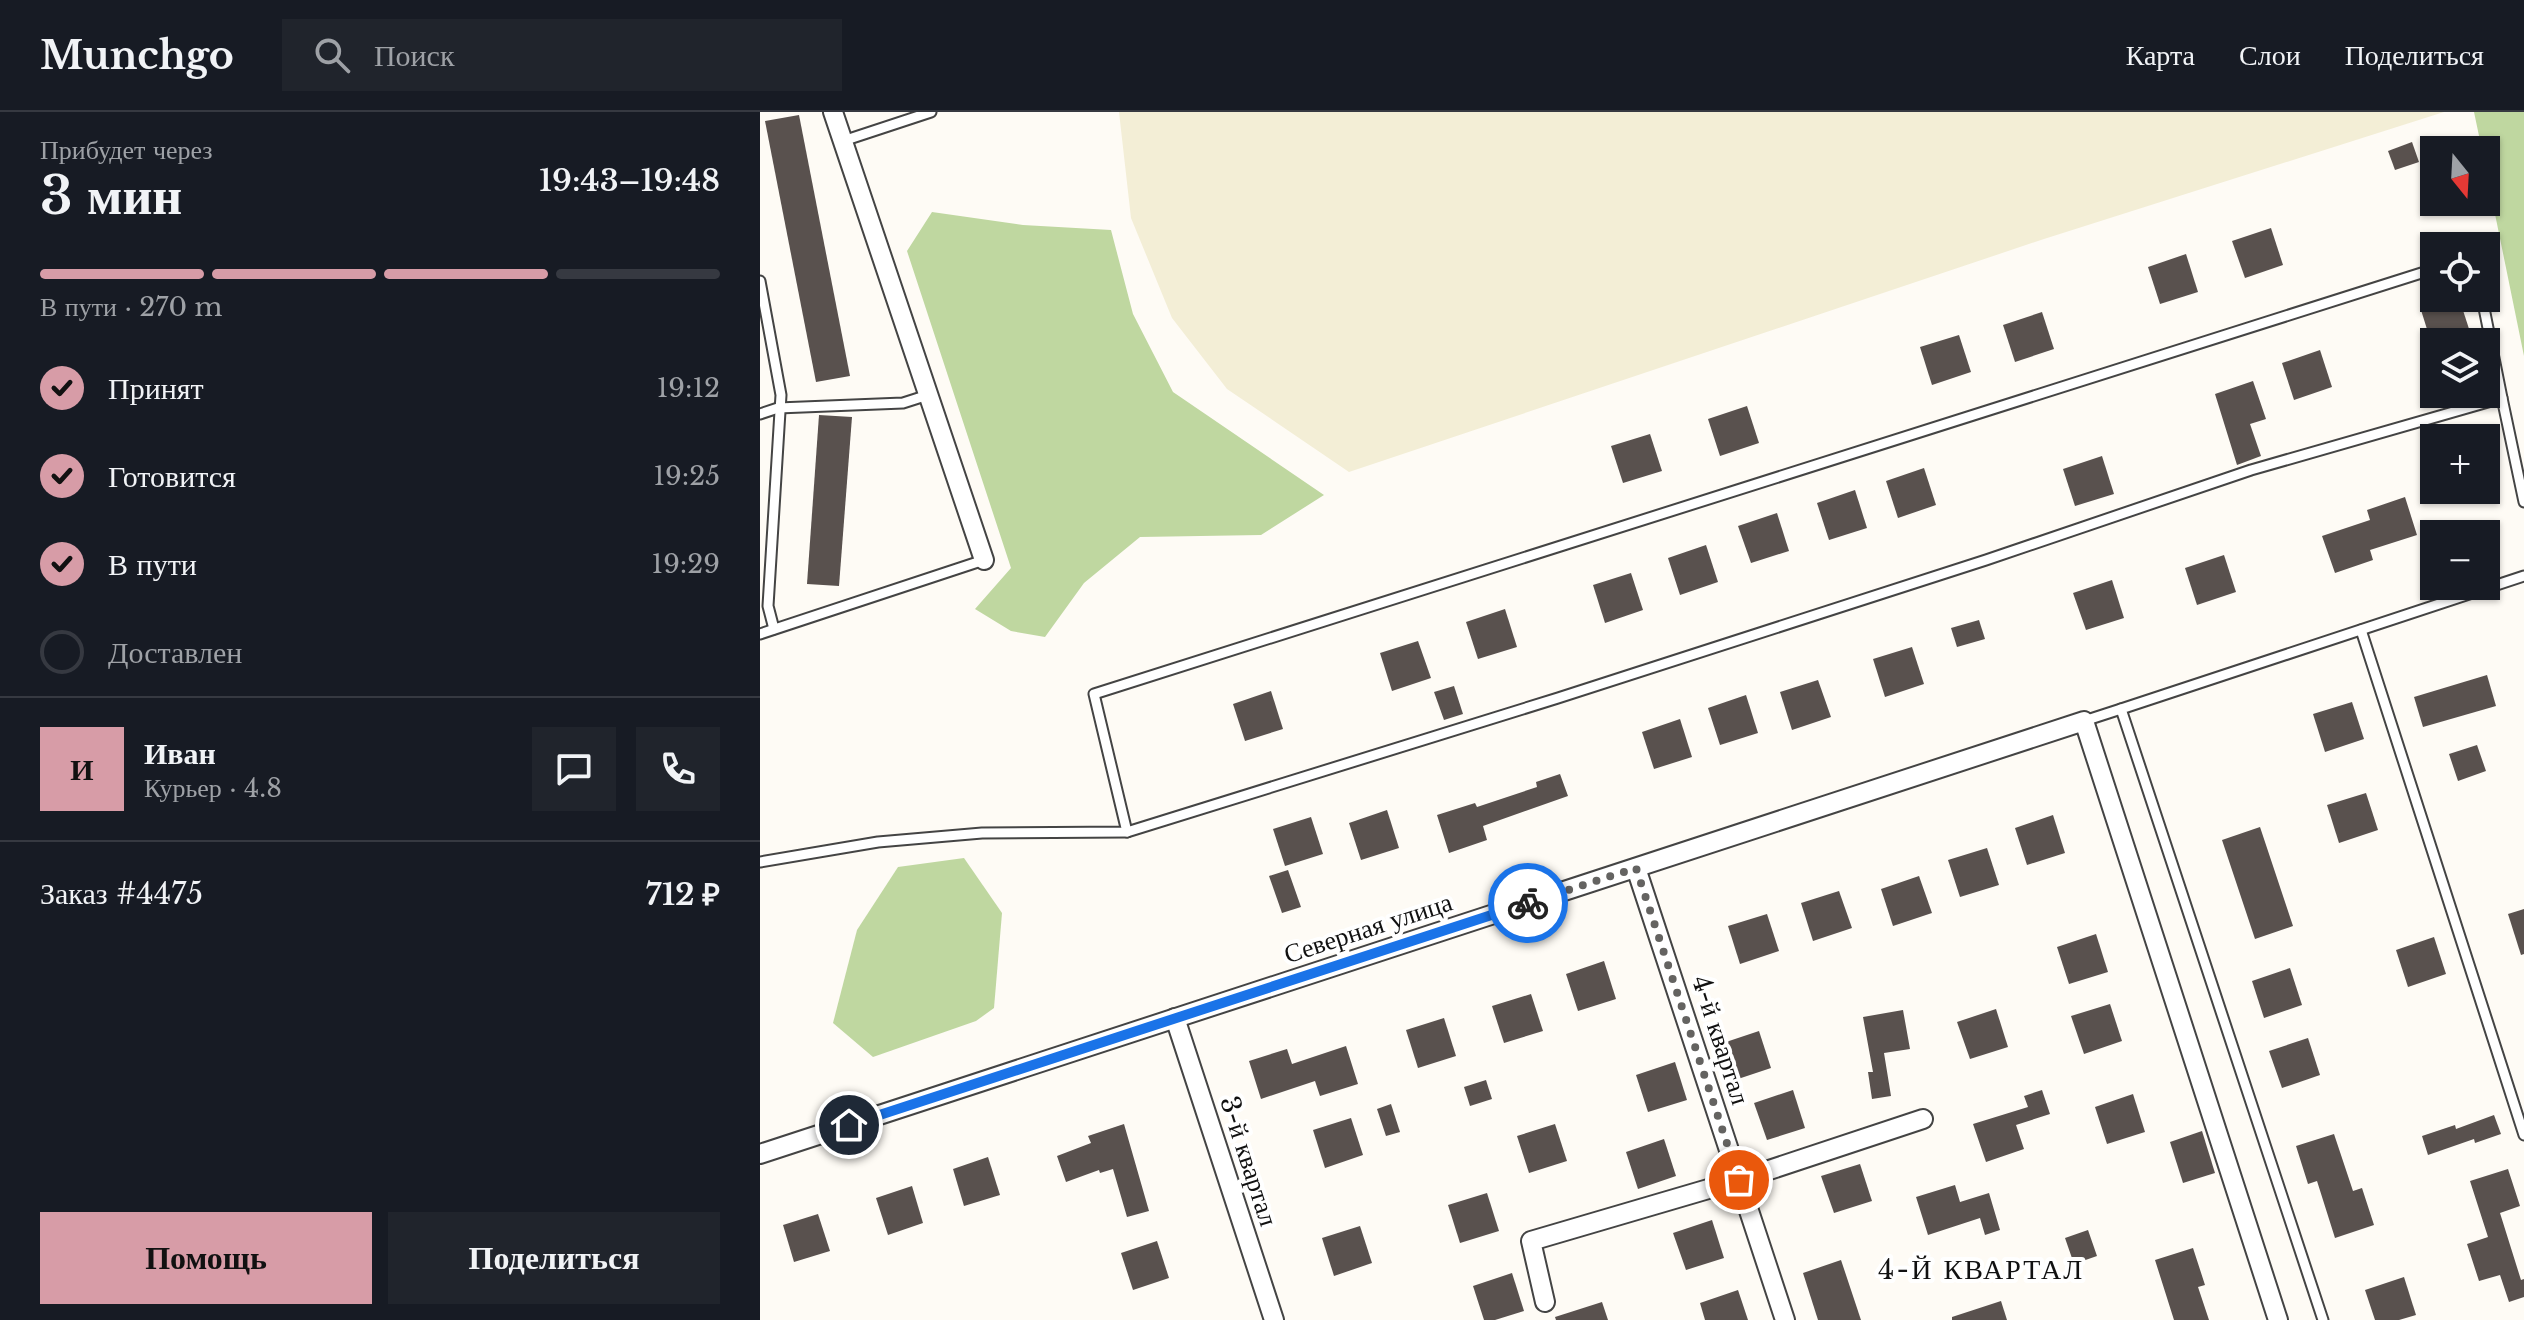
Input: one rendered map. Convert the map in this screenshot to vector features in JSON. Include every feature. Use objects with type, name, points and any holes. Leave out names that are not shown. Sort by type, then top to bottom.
[{"type":"street","points":[[833,112],[984,560]]},
{"type":"street","points":[[2084,721],[2278,1320]]},
{"type":"street","name":"Северная улица","points":[[760,1154],[2084,721]]},
{"type":"street","name":"4-й квартал","points":[[1636,868],[1785,1320]]},
{"type":"street","name":"3-й квартал","points":[[1175,1018],[1274,1320]]},
{"type":"street","points":[[1545,1302],[1531,1241],[1739,1180],[1923,1119]]},
{"type":"lane","points":[[843,141],[929,112]]},
{"type":"lane","points":[[1127,832],[1094,694],[2420,273]]},
{"type":"lane","points":[[760,281],[765,334],[780,384],[781,408],[768,606],[774,629]]},
{"type":"lane","points":[[2485,312],[2524,502]]},
{"type":"lane","points":[[760,414],[781,408],[903,403],[928,395]]},
{"type":"lane","points":[[760,862],[878,842],[967,834],[1127,832],[1558,698],[2251,470],[2502,398]]},
{"type":"lane","points":[[760,634],[984,560]]},
{"type":"lane","points":[[2084,721],[2524,576]]},
{"type":"lane","points":[[2361,630],[2524,1135]]},
{"type":"lane","points":[[2121,709],[2323,1320]]},
{"type":"shaded area","points":[[1119,112],[2444,112],[2044,239],[1349,472],[1227,389],[1172,318],[1131,218]]},
{"type":"green space","points":[[2474,112],[2524,112],[2524,356],[2495,216],[2500,216],[2500,136],[2479,136]]},
{"type":"green space","points":[[932,212],[1023,225],[1111,230],[1133,314],[1173,392],[1324,495],[1261,535],[1140,537],[1084,583],[1045,637],[1011,631],[975,609],[1011,568],[907,251]]},
{"type":"green space","points":[[964,858],[1002,913],[994,1008],[976,1021],[873,1057],[833,1023],[857,930],[898,867]]},
{"type":"building","points":[[799,115],[850,376],[816,382],[765,121]]},
{"type":"building","points":[[2412,142],[2419,162],[2395,170],[2388,151]]},
{"type":"building","points":[[2271,228],[2283,265],[2245,278],[2232,241]]},
{"type":"building","points":[[2186,254],[2198,292],[2160,304],[2148,267]]},
{"type":"building","points":[[2042,312],[2054,349],[2015,362],[2003,325]]},
{"type":"building","points":[[2422,312],[2464,312],[2469,328],[2427,328]]},
{"type":"building","points":[[1959,335],[1971,372],[1932,385],[1920,347]]},
{"type":"building","points":[[2320,350],[2332,387],[2294,400],[2282,363]]},
{"type":"building","points":[[2253,381],[2266,419],[2250,424],[2261,456],[2237,465],[2215,394]]},
{"type":"building","points":[[1747,406],[1759,443],[1720,456],[1708,419]]},
{"type":"building","points":[[819,415],[852,417],[839,586],[807,584]]},
{"type":"building","points":[[1650,434],[1662,471],[1623,483],[1611,446]]},
{"type":"building","points":[[2102,456],[2114,494],[2075,506],[2063,469]]},
{"type":"building","points":[[1924,468],[1936,505],[1898,518],[1886,481]]},
{"type":"building","points":[[1855,490],[1867,528],[1829,540],[1817,503]]},
{"type":"building","points":[[2405,497],[2417,535],[2370,550],[2373,560],[2335,573],[2322,536],[2370,520],[2367,510]]},
{"type":"building","points":[[1777,513],[1789,551],[1751,563],[1738,526]]},
{"type":"building","points":[[1706,545],[1718,582],[1680,595],[1668,558]]},
{"type":"building","points":[[2224,555],[2236,592],[2197,605],[2185,568]]},
{"type":"building","points":[[1631,573],[1643,610],[1605,623],[1593,585]]},
{"type":"building","points":[[2112,580],[2124,618],[2086,630],[2073,593]]},
{"type":"building","points":[[1505,609],[1517,647],[1478,659],[1466,622]]},
{"type":"building","points":[[1979,620],[1985,639],[1957,647],[1951,628]]},
{"type":"building","points":[[1418,641],[1431,678],[1392,691],[1380,653]]},
{"type":"building","points":[[1912,647],[1924,684],[1885,697],[1873,659]]},
{"type":"building","points":[[2487,675],[2496,706],[2423,727],[2414,697]]},
{"type":"building","points":[[1818,680],[1831,717],[1792,730],[1780,692]]},
{"type":"building","points":[[1454,686],[1463,714],[1444,720],[1434,692]]},
{"type":"building","points":[[1271,691],[1283,729],[1245,741],[1233,704]]},
{"type":"building","points":[[1746,695],[1758,733],[1720,745],[1708,708]]},
{"type":"building","points":[[2352,702],[2364,739],[2325,752],[2313,714]]},
{"type":"building","points":[[1680,719],[1692,757],[1654,769],[1642,732]]},
{"type":"building","points":[[2477,745],[2486,771],[2458,781],[2449,754]]},
{"type":"building","points":[[1560,774],[1568,796],[1483,826],[1487,840],[1449,853],[1437,815],[1475,803],[1477,807],[1537,787],[1536,782]]},
{"type":"building","points":[[2366,793],[2378,830],[2339,843],[2327,805]]},
{"type":"building","points":[[1387,810],[1399,848],[1361,860],[1349,823]]},
{"type":"building","points":[[2053,815],[2065,853],[2027,865],[2015,828]]},
{"type":"building","points":[[1311,817],[1323,854],[1285,866],[1273,829]]},
{"type":"building","points":[[2260,827],[2293,926],[2255,939],[2222,840]]},
{"type":"building","points":[[1987,848],[1999,885],[1960,897],[1948,860]]},
{"type":"building","points":[[1288,870],[1301,907],[1282,913],[1269,876]]},
{"type":"building","points":[[1919,876],[1932,913],[1893,926],[1881,889]]},
{"type":"building","points":[[1839,891],[1852,928],[1813,941],[1801,903]]},
{"type":"building","points":[[2524,909],[2524,954],[2521,955],[2508,914]]},
{"type":"building","points":[[1767,914],[1779,951],[1740,964],[1728,926]]},
{"type":"building","points":[[2096,934],[2108,972],[2069,984],[2057,947]]},
{"type":"building","points":[[2434,937],[2446,974],[2408,987],[2396,950]]},
{"type":"building","points":[[1604,961],[1616,999],[1578,1011],[1566,974]]},
{"type":"building","points":[[2290,968],[2302,1005],[2264,1018],[2252,981]]},
{"type":"building","points":[[1531,994],[1543,1031],[1504,1043],[1492,1006]]},
{"type":"building","points":[[2110,1004],[2122,1041],[2084,1054],[2071,1016]]},
{"type":"building","points":[[1996,1009],[2008,1047],[1970,1059],[1957,1022]]},
{"type":"building","points":[[1903,1010],[1910,1049],[1884,1053],[1891,1096],[1872,1099],[1868,1072],[1873,1072],[1863,1017]]},
{"type":"building","points":[[1444,1018],[1456,1056],[1418,1068],[1406,1030]]},
{"type":"building","points":[[1759,1031],[1771,1068],[1732,1081],[1720,1044]]},
{"type":"building","points":[[2308,1038],[2320,1075],[2282,1088],[2269,1051]]},
{"type":"building","points":[[1346,1046],[1358,1084],[1320,1096],[1315,1081],[1261,1099],[1249,1061],[1287,1049],[1292,1064]]},
{"type":"building","points":[[1675,1062],[1687,1100],[1648,1112],[1636,1075]]},
{"type":"building","points":[[1486,1080],[1492,1099],[1470,1106],[1464,1087]]},
{"type":"building","points":[[1793,1090],[1805,1128],[1767,1140],[1754,1103]]},
{"type":"building","points":[[2042,1090],[2050,1114],[2016,1125],[2024,1149],[1986,1162],[1973,1124],[2028,1107],[2024,1096]]},
{"type":"building","points":[[2133,1094],[2145,1132],[2107,1144],[2095,1107]]},
{"type":"building","points":[[1391,1104],[1400,1132],[1386,1136],[1377,1109]]},
{"type":"building","points":[[2494,1115],[2501,1134],[2475,1143],[2474,1139],[2428,1155],[2422,1136],[2455,1125],[2456,1129]]},
{"type":"building","points":[[1351,1118],[1363,1155],[1325,1168],[1313,1130]]},
{"type":"building","points":[[1124,1124],[1149,1211],[1127,1217],[1113,1169],[1100,1173],[1099,1170],[1066,1182],[1057,1156],[1091,1143],[1088,1136]]},
{"type":"building","points":[[1555,1124],[1567,1161],[1529,1173],[1517,1136]]},
{"type":"building","points":[[2202,1131],[2215,1173],[2183,1183],[2170,1142]]},
{"type":"building","points":[[2334,1134],[2353,1191],[2362,1188],[2374,1225],[2335,1238],[2317,1181],[2308,1184],[2296,1146]]},
{"type":"building","points":[[1664,1139],[1676,1176],[1638,1189],[1626,1152]]},
{"type":"building","points":[[988,1157],[1000,1195],[964,1206],[953,1169]]},
{"type":"building","points":[[1860,1164],[1872,1201],[1834,1213],[1821,1176]]},
{"type":"building","points":[[2508,1169],[2520,1206],[2500,1213],[2521,1280],[2524,1279],[2524,1297],[2509,1302],[2500,1275],[2479,1281],[2467,1244],[2488,1237],[2470,1181]]},
{"type":"building","points":[[1955,1185],[1960,1202],[1989,1193],[2000,1230],[1985,1235],[1980,1218],[1928,1235],[1916,1197]]},
{"type":"building","points":[[912,1186],[923,1223],[888,1235],[876,1198]]},
{"type":"building","points":[[1487,1193],[1499,1231],[1460,1243],[1448,1205]]},
{"type":"building","points":[[818,1214],[830,1251],[794,1262],[783,1225]]},
{"type":"building","points":[[1712,1220],[1724,1258],[1686,1270],[1673,1233]]},
{"type":"building","points":[[1360,1226],[1372,1263],[1334,1276],[1322,1238]]},
{"type":"building","points":[[2088,1230],[2097,1256],[2074,1264],[2065,1238]]},
{"type":"building","points":[[1157,1241],[1169,1278],[1133,1290],[1121,1253]]},
{"type":"building","points":[[2193,1248],[2205,1285],[2198,1287],[2209,1320],[2174,1320],[2155,1260]]},
{"type":"building","points":[[1841,1260],[1861,1320],[1818,1320],[1803,1273]]},
{"type":"building","points":[[1512,1273],[1524,1311],[1495,1320],[1484,1320],[1473,1286]]},
{"type":"building","points":[[2404,1277],[2416,1315],[2399,1320],[2375,1320],[2365,1290]]},
{"type":"building","points":[[1738,1290],[1748,1320],[1705,1320],[1700,1303]]},
{"type":"building","points":[[2001,1301],[2007,1320],[1952,1320],[1952,1317]]},
{"type":"building","points":[[1602,1302],[1608,1320],[1556,1320],[1555,1317]]},
{"type":"way so far","points":[[1528,903],[1636,868],[1739,1180]]},
{"type":"district","name":"4-Й КВАРТАЛ","points":[[1981,1269]]},
{"type":"route","points":[[849,1125],[1528,903]]}]
